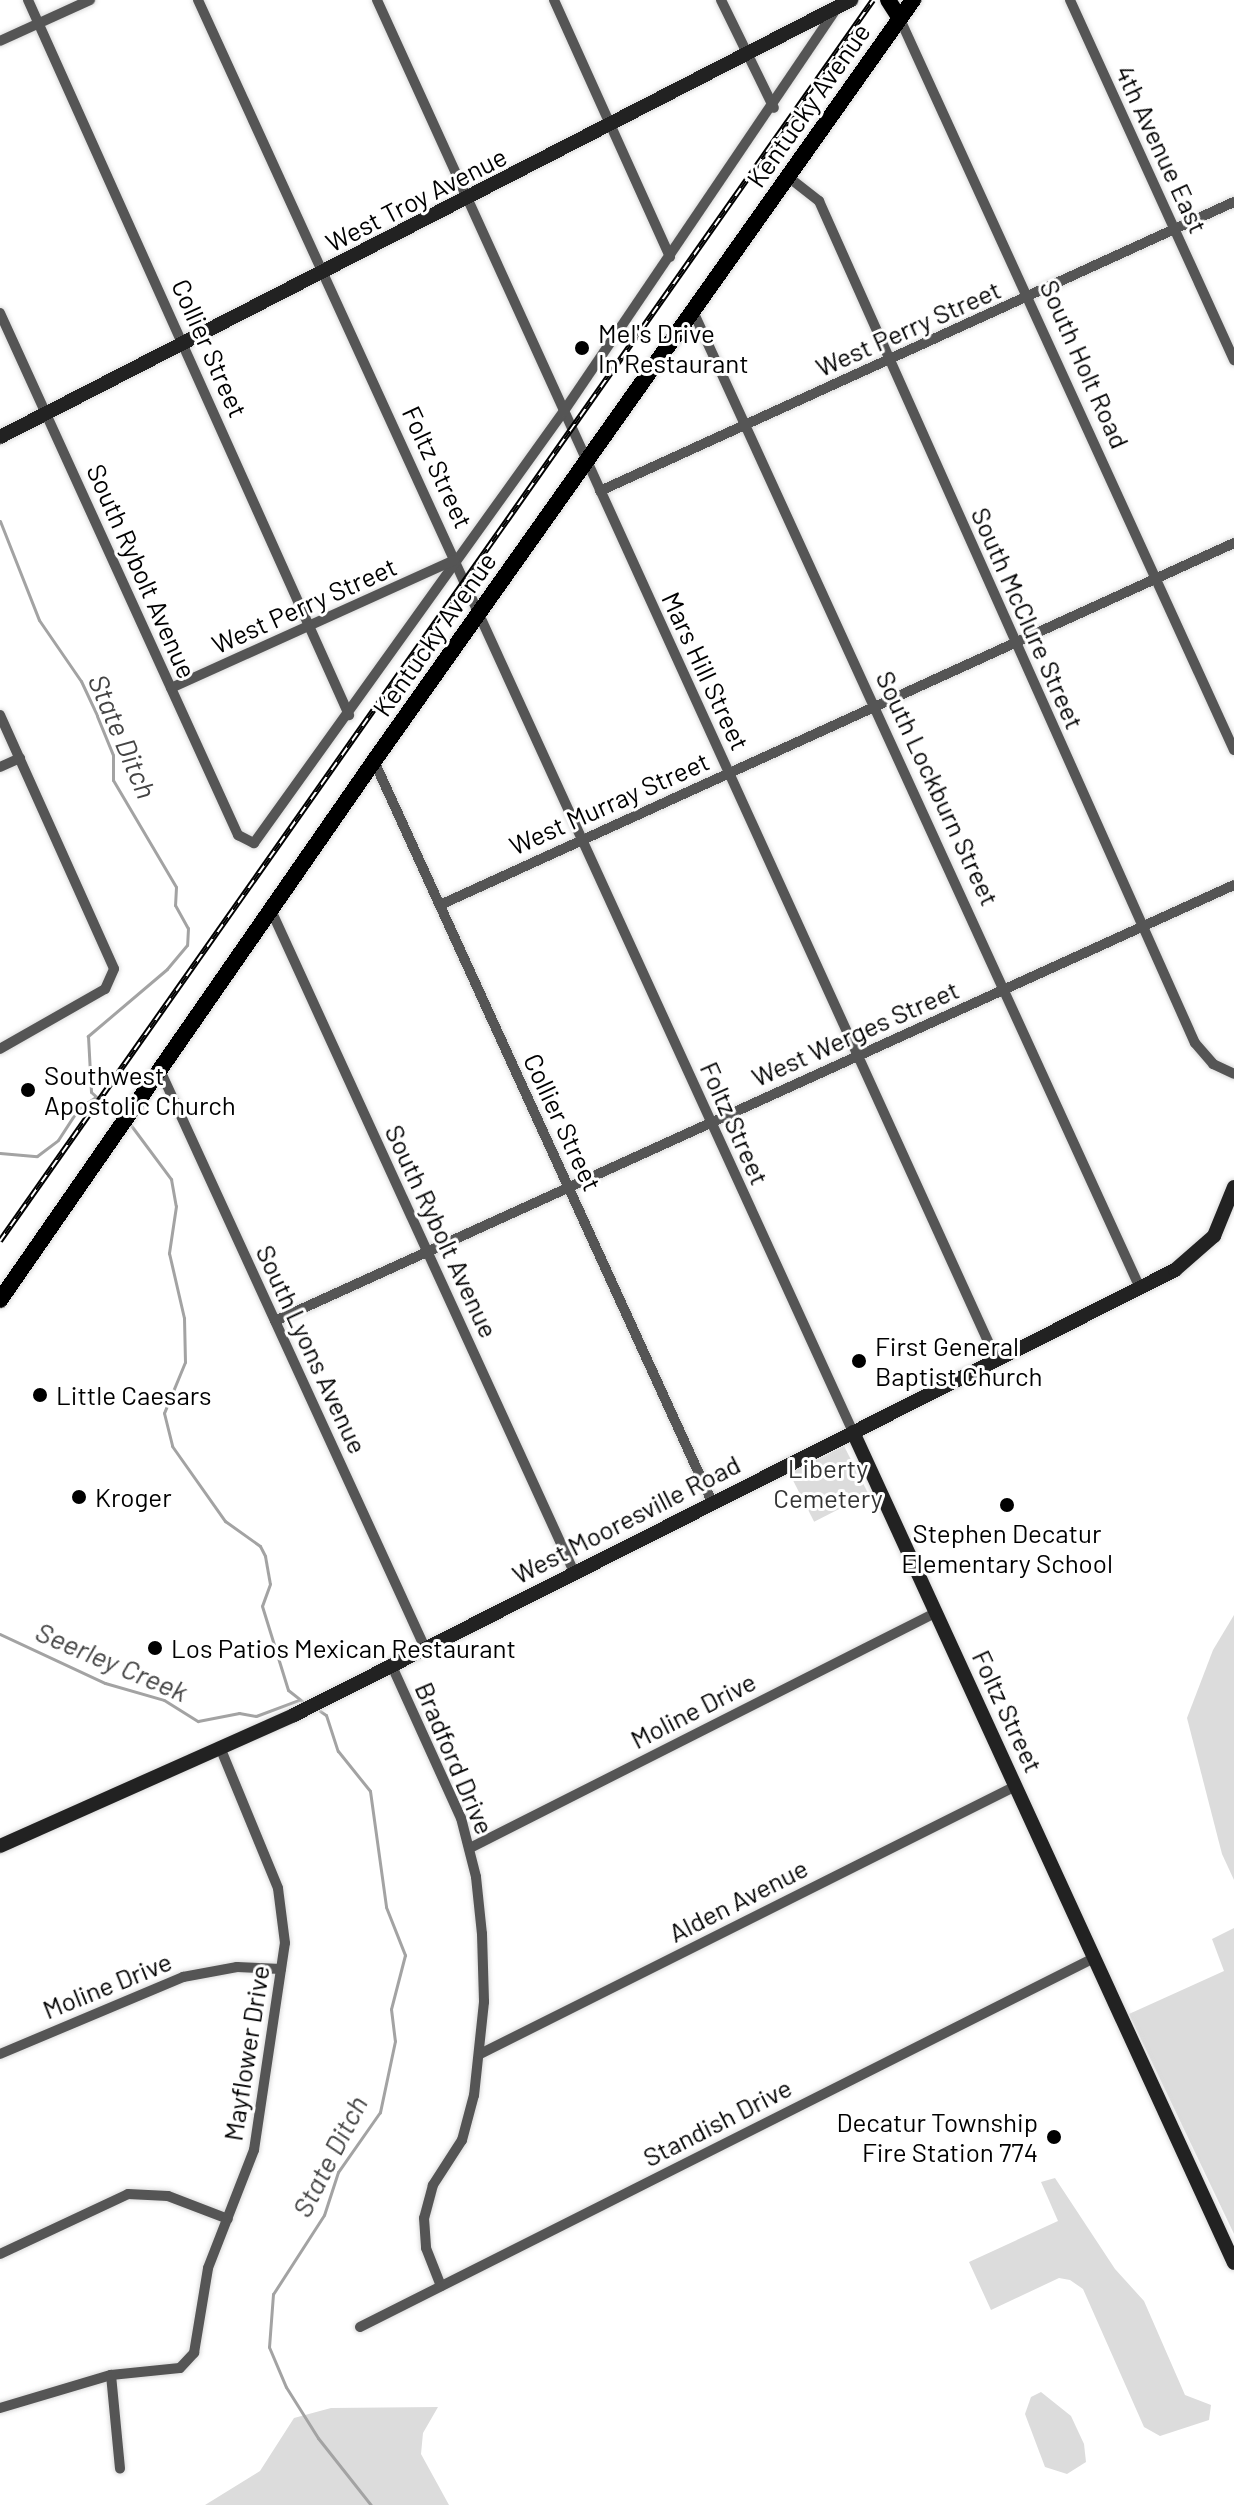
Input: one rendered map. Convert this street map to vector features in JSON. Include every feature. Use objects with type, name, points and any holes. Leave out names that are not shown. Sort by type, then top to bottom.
[{"type":"main road","name":"South Holt Road","points":[[888,0],[899,17]]},
{"type":"main road","name":"Kentucky Avenue","points":[[0,1300],[270,908],[913,0]]},
{"type":"street","name":"Collier Street","points":[[28,0],[349,715]]},
{"type":"street","points":[[0,41],[90,0]]},
{"type":"street","name":"Foltz Street","points":[[198,0],[709,1124],[937,1612],[1234,2263]]},
{"type":"street","name":"Mars Hill Street","points":[[377,0],[996,1359]]},
{"type":"street","points":[[554,0],[670,257]]},
{"type":"street","points":[[721,0],[765,98],[774,108]]},
{"type":"street","name":"West Troy Avenue","points":[[0,437],[611,127],[834,12],[851,0]]},
{"type":"street","name":"4th Avenue East","points":[[1070,0],[1234,360]]},
{"type":"street","points":[[349,715],[774,108],[834,12]]},
{"type":"street","name":"South Holt Road","points":[[899,17],[1234,750]]},
{"type":"street","name":"South McClure Street","points":[[787,176],[819,201],[1198,1049],[1217,1067],[1234,1074]]},
{"type":"street","name":"West Perry Street","points":[[600,491],[1234,202]]},
{"type":"street","name":"South Lockburn Street","points":[[692,309],[1140,1288]]},
{"type":"street","name":"South Rybolt Avenue","points":[[0,313],[239,838],[249,843],[260,840],[349,715]]},
{"type":"street","name":"West Murray Street","points":[[440,905],[1234,543]]},
{"type":"street","name":"West Perry Street","points":[[171,688],[455,562]]},
{"type":"street","points":[[0,715],[114,969],[111,981],[0,1049]]},
{"type":"street","points":[[0,767],[20,758]]},
{"type":"street","name":"Collier Street","points":[[374,761],[712,1502]]},
{"type":"street","name":"West Werges Street","points":[[275,1321],[1234,885]]},
{"type":"street","name":"South Rybolt Avenue","points":[[270,908],[574,1572]]},
{"type":"street","name":"South Lyons Avenue","points":[[159,1068],[425,1648]]},
{"type":"street","name":"West Mooresville Road","points":[[0,1846],[221,1750],[1140,1288],[1205,1247],[1223,1221],[1234,1187]]},
{"type":"street","name":"Moline Drive","points":[[470,1848],[937,1612]]},
{"type":"street","name":"Bradford Drive","points":[[391,1664],[470,1848],[484,1964],[480,2054],[467,2127],[433,2185],[424,2213],[425,2242],[441,2286]]},
{"type":"street","name":"Mayflower Drive","points":[[111,2375],[176,2369],[189,2362],[205,2278],[254,2150],[285,1927],[281,1898],[221,1750]]},
{"type":"street","name":"Alden Avenue","points":[[480,2054],[1016,1786]]},
{"type":"street","name":"Standish Drive","points":[[360,2327],[1094,1958]]},
{"type":"street","name":"Moline Drive","points":[[0,2054],[183,1977],[237,1967],[281,1969]]},
{"type":"street","points":[[0,2254],[128,2194],[168,2196],[228,2219]]},
{"type":"street","points":[[0,2408],[111,2375],[120,2469]]},
{"type":"green space","name":"Liberty Cemetery","points":[[844,1446],[869,1494],[814,1522],[790,1474]]},
{"type":"green space","points":[[1234,1615],[1234,1880],[1222,1854],[1187,1718],[1213,1650]]},
{"type":"green space","points":[[1234,1928],[1234,2234],[1129,2014],[1224,1971],[1212,1939]]},
{"type":"green space","points":[[1055,2178],[1115,2269],[1144,2301],[1185,2395],[1211,2405],[1209,2420],[1160,2436],[1144,2427],[1083,2289],[1070,2280],[1059,2278],[991,2310],[969,2262],[1058,2221],[1041,2182]]},
{"type":"green space","points":[[1041,2392],[1071,2416],[1084,2444],[1086,2462],[1067,2474],[1045,2467],[1025,2414],[1031,2397]]},
{"type":"green space","points":[[438,2407],[423,2433],[421,2454],[449,2505],[205,2505],[260,2471],[294,2418],[331,2408]]},
{"type":"waterway","name":"State Ditch","points":[[0,521],[39,620],[81,681],[113,755],[113,780],[176,887],[175,905],[188,928],[187,945],[167,969],[88,1036],[91,1092],[120,1118]]},
{"type":"waterway","points":[[0,1153],[37,1156],[58,1140],[79,1108],[96,1097]]},
{"type":"waterway","name":"State Ditch","points":[[130,1124],[171,1179],[176,1206],[169,1253],[184,1318],[185,1362],[164,1413],[172,1446],[225,1521],[260,1546],[270,1584],[262,1606],[288,1690],[302,1701]]},
{"type":"waterway","name":"Seerley Creek","points":[[0,1634],[105,1683],[164,1700],[198,1721],[239,1713],[256,1716],[299,1700]]},
{"type":"waterway","name":"State Ditch","points":[[320,1711],[326,1715],[338,1751],[370,1791],[386,1907],[405,1955],[391,2009],[395,2041],[380,2112],[338,2172],[324,2215],[273,2294],[269,2347],[286,2387],[318,2438],[371,2505]]},
{"type":"railway","points":[[0,1241],[873,0]]},
{"type":"place","name":"Mel's Drive In Restaurant","points":[[582,348]]},
{"type":"place","name":"Southwest Apostolic Church","points":[[28,1090]]},
{"type":"place","name":"First General Baptist Church","points":[[859,1361]]},
{"type":"place","name":"Little Caesars","points":[[40,1395]]},
{"type":"place","name":"Kroger","points":[[79,1497]]},
{"type":"place","name":"Stephen Decatur Elementary School","points":[[1007,1505]]},
{"type":"place","name":"Los Patios Mexican Restaurant","points":[[155,1648]]},
{"type":"place","name":"Decatur Township Fire Station 774","points":[[1054,2137]]}]
